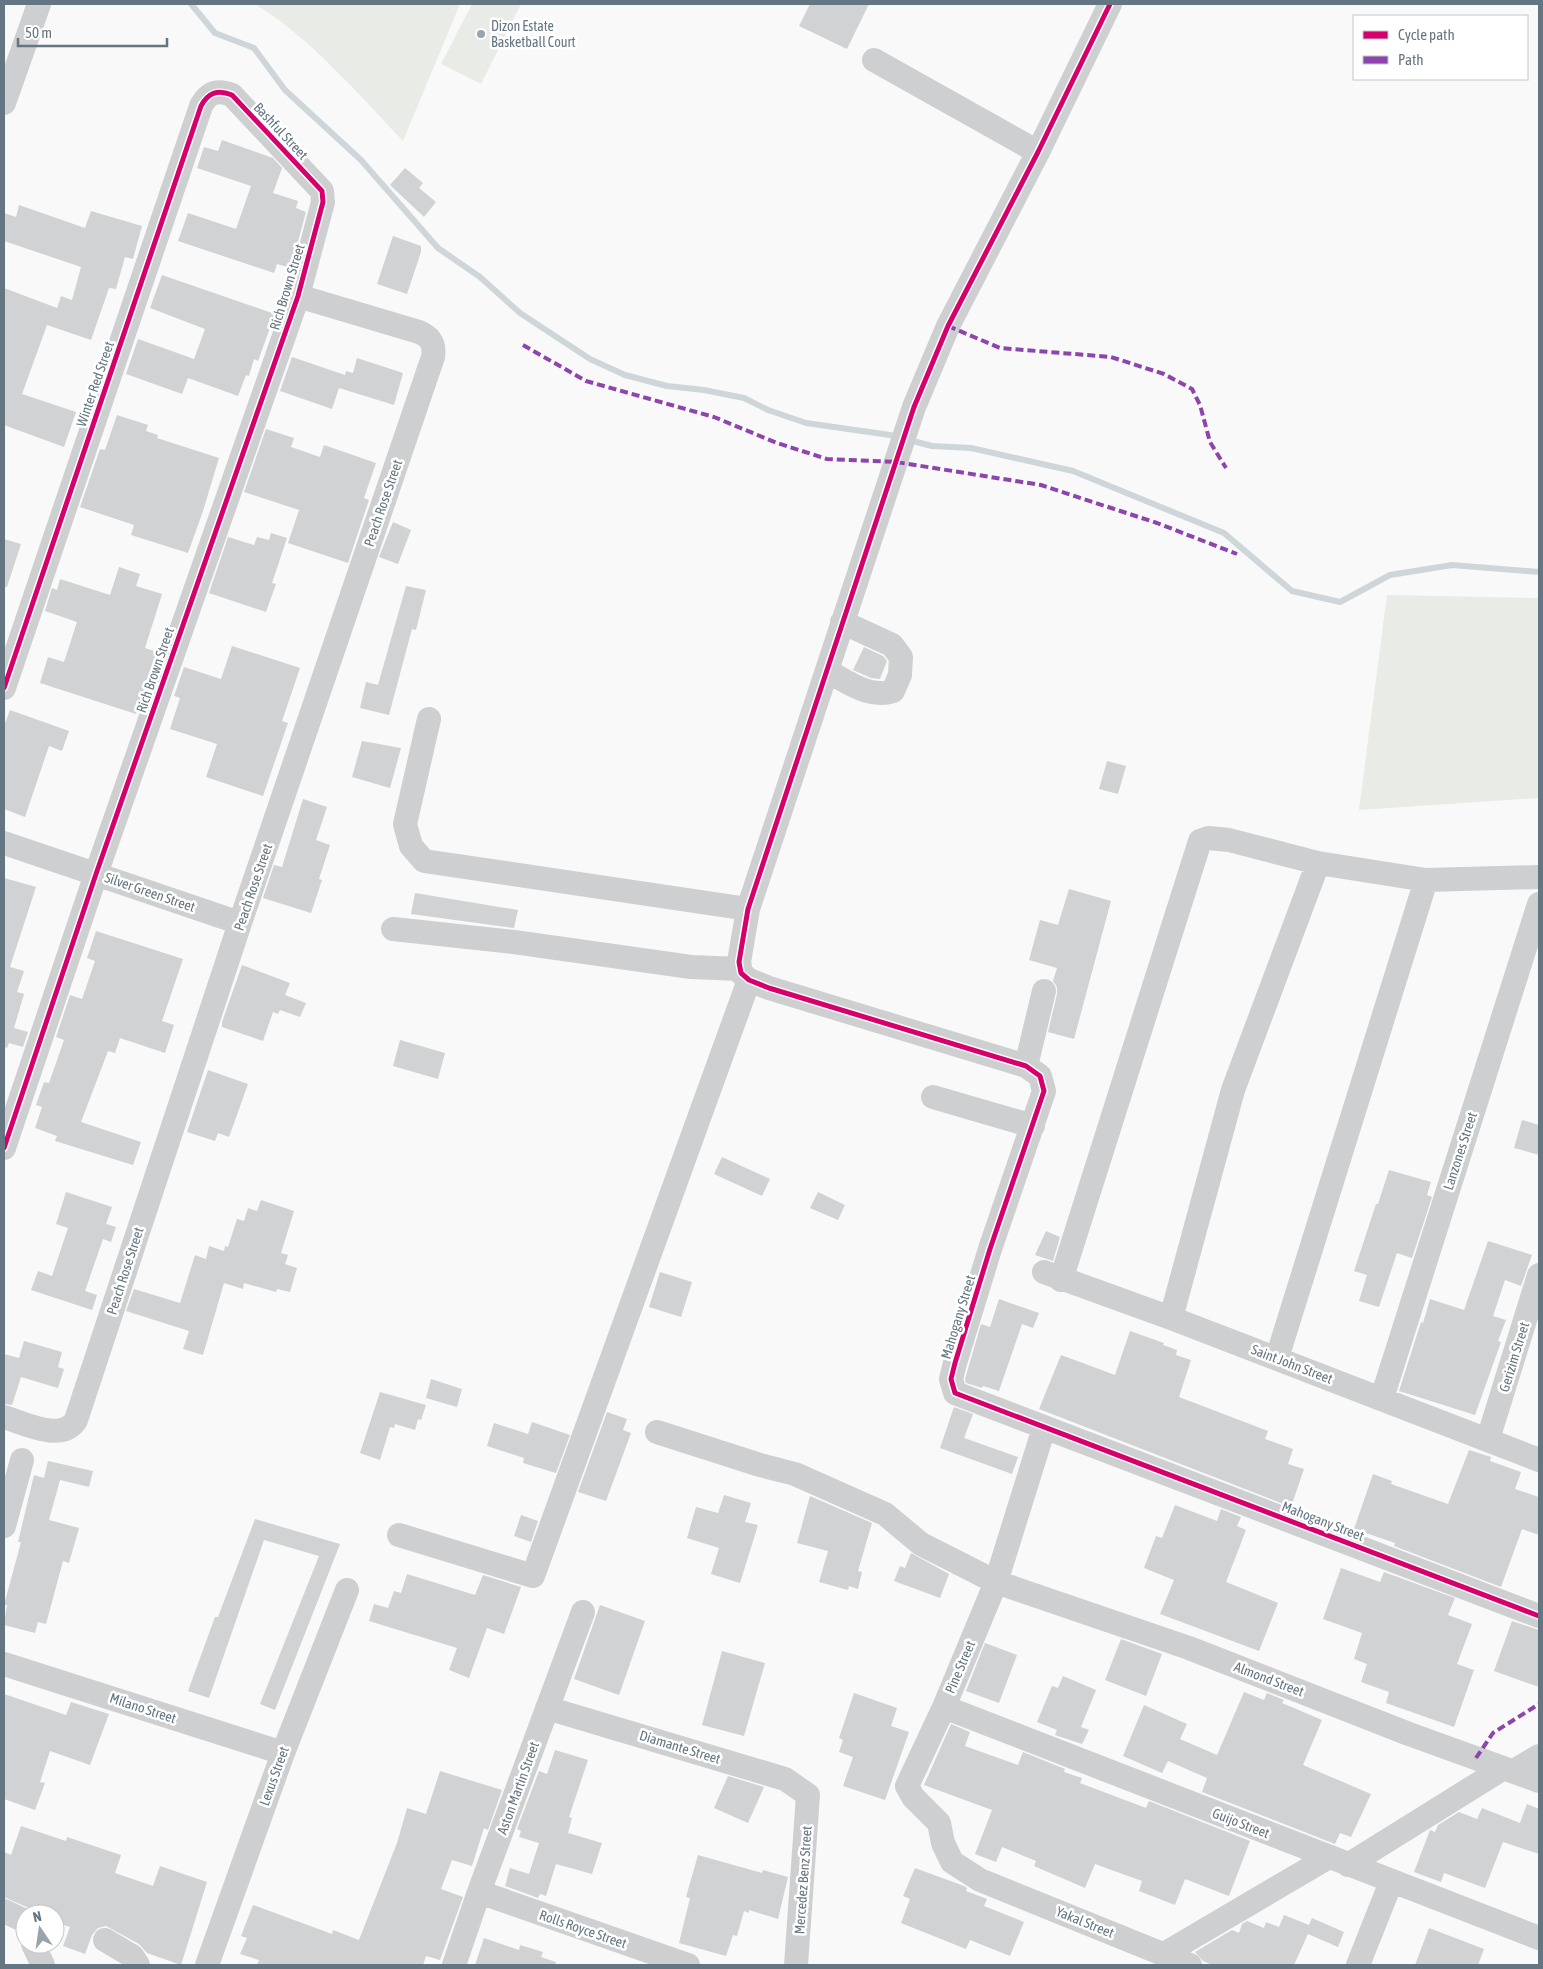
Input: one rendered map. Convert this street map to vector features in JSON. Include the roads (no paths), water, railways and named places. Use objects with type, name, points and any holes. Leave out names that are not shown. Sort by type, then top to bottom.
[{"type":"street","points":[[4,104],[39,4]]},
{"type":"street","points":[[399,1535],[533,1576],[745,974],[748,909],[842,622],[902,449],[914,407],[948,326],[1038,152],[1110,4]]},
{"type":"street","points":[[874,60],[1038,152]]},
{"type":"street","name":"Bashful Street","points":[[214,92],[232,95],[322,191],[324,198]]},
{"type":"street","name":"Winter Red Street","points":[[4,688],[201,106],[206,97],[214,92]]},
{"type":"street","name":"Rich Brown Street","points":[[4,1148],[96,874],[298,296],[324,198]]},
{"type":"street","name":"Peach Rose Street","points":[[4,1417],[49,1430],[66,1430],[72,1427],[76,1420],[240,923],[433,357],[434,348],[432,341],[427,335],[298,296]]},
{"type":"street","points":[[827,671],[869,693],[882,695],[893,691],[900,674],[901,657],[892,645],[842,622]]},
{"type":"street","points":[[429,719],[405,824],[411,846],[424,861],[748,909]]},
{"type":"street","name":"Saint John Street","points":[[1318,864],[1229,840],[1209,838],[1200,841],[1052,1276],[1277,1358],[1539,1460]]},
{"type":"street","name":"Silver Green Street","points":[[4,843],[240,923]]},
{"type":"street","points":[[1171,1318],[1233,1090],[1318,864],[1426,880],[1539,877]]},
{"type":"street","points":[[1277,1358],[1426,880]]},
{"type":"street","name":"Lanzones Street","points":[[1382,1398],[1539,904]]},
{"type":"street","points":[[393,929],[514,942],[745,974],[1026,1066],[1044,991]]},
{"type":"street","name":"Mahogany Street","points":[[1026,1066],[1040,1076],[1044,1092],[990,1249],[951,1379],[955,1393],[1539,1616]]},
{"type":"street","points":[[933,1097],[1033,1126]]},
{"type":"street","name":"Gerizim Street","points":[[1488,1440],[1530,1340],[1539,1275]]},
{"type":"street","name":"Pine Street","points":[[980,1880],[952,1862],[943,1843],[939,1823],[914,1797],[907,1786],[944,1707],[996,1582],[1044,1428]]},
{"type":"street","name":"Almond Street","points":[[657,1432],[760,1465],[795,1474],[885,1514],[921,1544],[996,1582],[1189,1648],[1539,1781]]},
{"type":"street","points":[[4,1526],[22,1460]]},
{"type":"street","name":"Lexus Street","points":[[207,1965],[282,1753],[347,1590]]},
{"type":"street","name":"Aston Martin Street","points":[[454,1965],[479,1892],[583,1612]]},
{"type":"street","name":"Milano Street","points":[[4,1664],[282,1753]]},
{"type":"street","name":"Guijo Street","points":[[944,1707],[1390,1882],[1539,1938]]},
{"type":"street","name":"Diamante Street","points":[[547,1708],[785,1779],[808,1795]]},
{"type":"street","points":[[1164,1954],[1508,1770],[1539,1756]]},
{"type":"street","name":"Mercedez Benz Street","points":[[796,1965],[808,1795]]},
{"type":"street","name":"Yakal Street","points":[[980,1880],[1190,1965]]},
{"type":"street","points":[[1358,1965],[1390,1882]]},
{"type":"street","name":"Rolls Royce Street","points":[[479,1892],[688,1965]]},
{"type":"street","points":[[105,1940],[132,1956],[138,1965]]},
{"type":"waterway","points":[[191,4],[215,33],[254,48],[285,90],[361,160],[438,248],[480,277],[520,313],[590,359],[625,375],[667,386],[704,390],[744,398],[768,410],[806,423],[890,435],[932,446],[971,448],[1073,471],[1224,533],[1292,591],[1340,602],[1390,575],[1452,565],[1539,572]]},
{"type":"place","name":"Dizon Estate Basketball Court","points":[[481,34]]}]
